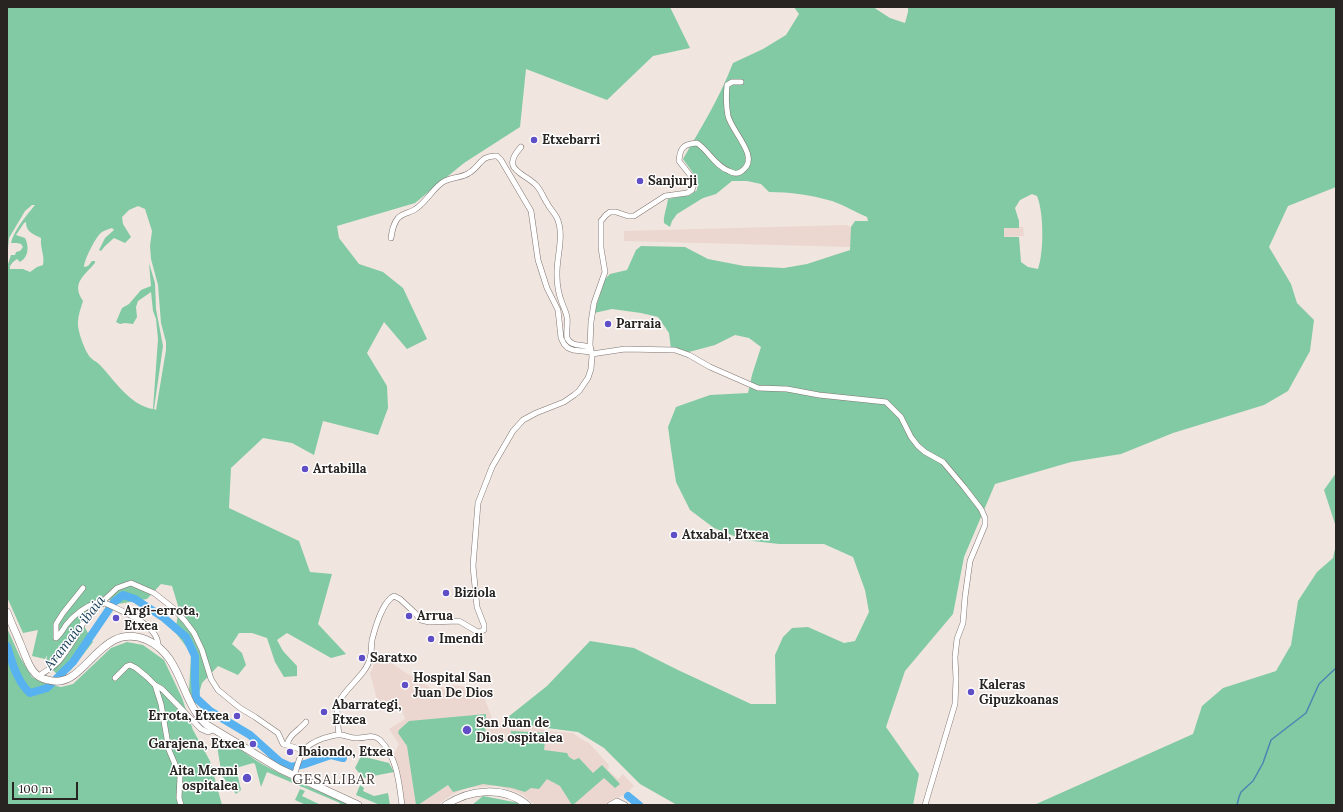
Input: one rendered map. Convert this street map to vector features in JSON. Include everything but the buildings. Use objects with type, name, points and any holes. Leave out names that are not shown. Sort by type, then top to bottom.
[{"type":"main road","points":[[7,612],[27,662],[33,671],[39,676],[50,681],[63,681],[68,679],[78,672],[105,646],[119,639],[132,637],[140,638],[158,646],[176,669],[194,710],[203,720],[215,729],[295,773],[358,805]]},
{"type":"main road","points":[[446,805],[471,793],[490,792],[507,795],[521,800],[527,805]]},
{"type":"street","points":[[339,735],[338,705],[346,692],[359,679],[370,660],[372,641],[383,609],[389,598],[394,596],[400,600],[421,620],[429,622],[459,621],[476,632],[484,630],[484,625],[477,607],[473,566],[478,503],[492,467],[513,431],[523,420],[564,402],[579,391],[588,378],[591,369],[591,322],[594,303],[605,272],[601,248],[601,221],[610,212],[634,216],[665,196],[687,193],[692,190],[694,180],[679,162],[680,153],[683,146],[697,143],[704,148],[718,165],[736,174],[746,168],[749,163],[749,158],[747,151],[728,116],[726,96],[727,85],[732,82],[741,82]]},
{"type":"street","points":[[521,146],[513,159],[514,168],[538,187],[559,224],[560,249],[557,277],[561,302],[567,315],[568,341],[573,344],[588,347],[591,352]]},
{"type":"street","points":[[391,238],[394,225],[398,219],[403,214],[421,205],[434,190],[444,182],[469,173],[485,158],[497,156],[501,160],[531,211],[538,260],[547,288],[558,310],[561,338],[568,348],[591,352],[625,349],[675,350],[689,355],[710,367],[758,388],[787,388],[819,395],[882,400],[886,402],[903,420],[911,437],[918,446],[925,452],[943,462],[981,509],[985,518],[985,525],[970,561],[968,572],[963,623],[957,639],[955,657],[956,679],[954,704],[925,805]]},
{"type":"street","points":[[39,676],[58,662],[76,637],[81,624],[92,610],[117,588],[131,583],[154,593],[174,608],[185,621],[194,633],[202,650],[211,679],[218,690],[240,708],[278,733],[285,744],[303,750]]},
{"type":"street","points":[[83,588],[56,624],[56,638],[68,623],[86,607],[98,602],[100,604],[105,603],[144,623],[154,632],[158,646]]},
{"type":"street","points":[[115,678],[127,666],[130,665],[147,676],[155,685],[162,689],[201,729],[208,732],[215,729]]},
{"type":"street","points":[[155,685],[161,704],[169,750],[180,776],[179,798],[181,805]]},
{"type":"street","points":[[285,744],[290,737],[306,722]]},
{"type":"street","points":[[295,773],[303,750],[312,743],[339,735],[358,738],[372,736],[376,737],[390,752],[395,764],[402,805]]},
{"type":"street","points":[[610,805],[617,801],[625,805]]},
{"type":"shaded area","points":[[846,225],[851,227],[851,247],[624,241],[624,231]]},
{"type":"shaded area","points":[[1023,227],[1024,236],[1004,237],[1004,228]]},
{"type":"shaded area","name":"San Juan de Dios ospitalea","points":[[380,654],[403,671],[433,689],[452,685],[481,689],[492,718],[503,725],[540,727],[546,731],[573,733],[589,743],[609,765],[608,770],[618,779],[623,774],[634,786],[608,805],[535,805],[523,795],[512,790],[496,786],[464,789],[453,794],[437,805],[403,805],[394,754],[399,744],[389,729],[405,719],[402,709],[380,711],[370,673],[373,668],[375,657]]},
{"type":"green space","points":[[7,7],[670,7],[690,48],[653,56],[607,100],[526,69],[520,127],[464,163],[415,203],[337,226],[339,238],[359,264],[383,272],[403,288],[427,339],[407,349],[384,322],[367,353],[387,386],[388,408],[378,435],[323,421],[314,455],[292,443],[263,438],[231,468],[229,508],[299,541],[310,572],[332,574],[318,624],[346,654],[331,658],[287,633],[277,640],[283,651],[297,666],[297,676],[284,677],[275,662],[267,638],[252,633],[239,633],[232,644],[242,653],[246,665],[238,675],[218,666],[202,683],[196,704],[189,691],[191,653],[175,632],[179,609],[172,586],[161,584],[147,599],[118,604],[101,596],[82,617],[84,626],[93,642],[70,671],[57,674],[46,664],[47,655],[45,659],[32,656],[38,630],[23,633],[7,597],[7,267],[11,255],[15,255],[16,252],[20,251],[23,247],[21,244],[11,243],[15,233],[35,205],[32,205],[25,211],[9,238],[7,257]],"holes":[[[138,206],[145,209],[152,231],[150,246],[151,259],[158,285],[161,323],[166,342],[156,410],[154,409],[163,346],[156,309],[155,283],[149,263],[151,286],[141,290],[129,304],[122,308],[116,322],[120,324],[133,324],[137,317],[136,307],[138,301],[151,292],[158,339],[153,409],[145,407],[130,398],[100,365],[90,357],[86,351],[78,325],[78,317],[83,301],[78,289],[80,280],[95,263],[95,261],[92,261],[88,266],[84,267],[91,248],[103,231],[112,228],[114,230],[105,238],[99,250],[101,251],[114,238],[125,243],[131,237],[123,224],[122,217],[129,210]],[[26,222],[27,228],[33,234],[41,238],[43,258],[43,265],[30,272],[23,269],[10,269],[13,262],[17,259],[20,262],[27,254],[28,248],[25,238],[16,235]]]},
{"type":"green space","points":[[794,7],[873,7],[890,18],[905,23],[908,7],[1336,7],[1336,187],[1288,206],[1269,247],[1291,284],[1297,303],[1314,320],[1310,351],[1288,391],[1264,405],[1173,433],[1121,454],[1071,462],[995,484],[964,557],[953,614],[905,671],[886,727],[919,774],[913,805],[677,805],[640,784],[604,748],[578,732],[541,726],[510,725],[503,721],[547,686],[590,641],[634,648],[751,704],[776,704],[775,655],[783,637],[792,628],[808,627],[844,643],[855,641],[869,612],[865,590],[853,557],[824,544],[779,544],[744,540],[714,528],[690,510],[676,482],[668,427],[676,407],[710,395],[748,393],[761,347],[749,338],[735,335],[715,345],[689,352],[671,349],[669,333],[658,317],[612,309],[594,313],[605,279],[610,274],[627,270],[636,250],[641,246],[685,247],[708,259],[744,266],[784,268],[807,264],[850,250],[851,227],[855,221],[868,221],[867,217],[832,201],[800,194],[769,192],[761,184],[747,181],[732,181],[716,194],[703,198],[677,214],[670,227],[664,223],[668,199],[690,195],[697,190],[698,180],[683,159],[716,100],[733,63],[763,49],[786,35],[799,14]],"holes":[[[1032,194],[1037,196],[1042,222],[1042,243],[1038,269],[1028,267],[1021,262],[1019,237],[1004,237],[1004,228],[1019,228],[1019,221],[1015,208],[1020,200]]]},
{"type":"green space","points":[[1336,473],[1336,527],[1324,490]]},
{"type":"green space","points":[[1336,544],[1336,805],[1034,805],[1193,734],[1202,706],[1223,688],[1276,671],[1291,645],[1298,601],[1317,572],[1333,558]]},
{"type":"green space","points":[[7,628],[20,657],[32,677],[43,683],[61,687],[73,684],[111,648],[127,642],[143,645],[164,660],[182,698],[193,730],[210,761],[222,805],[7,805]]},
{"type":"green space","points":[[486,714],[485,738],[510,742],[511,731],[546,733],[544,750],[567,753],[569,757],[574,760],[579,758],[593,773],[602,765],[620,784],[615,788],[604,778],[573,805],[560,786],[547,779],[539,789],[531,788],[525,792],[512,788],[483,784],[453,792],[448,785],[416,805],[407,746],[398,733],[399,730],[409,721]]},
{"type":"green space","points":[[222,741],[232,744],[257,761],[304,785],[347,803],[346,805],[339,805],[340,803],[267,772],[261,787],[255,764],[253,763],[236,768],[241,790],[236,794],[222,776],[217,746]]},
{"type":"green space","points":[[361,756],[389,763],[394,772],[363,778],[355,768]]},
{"type":"green space","points":[[360,785],[364,788],[363,791],[374,796],[388,793],[390,805],[380,805],[356,795]]},
{"type":"green space","points":[[300,789],[305,791],[302,796],[321,805],[306,805],[295,800]]},
{"type":"green space","points":[[483,796],[519,803],[520,805],[472,805]]},
{"type":"waterway","name":"Aramaio ibaia","points":[[7,646],[16,671],[25,688],[30,693],[47,688],[73,662],[114,602],[123,595],[135,599],[164,618],[186,637],[195,656],[196,698],[210,711],[250,735],[280,762],[291,767],[331,755],[343,758]]},
{"type":"waterway","points":[[1237,805],[1241,792],[1253,781],[1263,763],[1271,740],[1306,713],[1319,684],[1336,668]]},
{"type":"waterway","name":"Aramaio ibaia","points":[[628,796],[639,805]]},
{"type":"place","name":"Etxebarri","points":[[534,140]]},
{"type":"place","name":"Sanjurji","points":[[640,181]]},
{"type":"place","name":"Parraia","points":[[608,324]]},
{"type":"place","name":"Artabilla","points":[[305,469]]},
{"type":"place","name":"Atxabal, Etxea","points":[[674,535]]},
{"type":"place","name":"Biziola","points":[[446,593]]},
{"type":"place","name":"Arrua","points":[[409,616]]},
{"type":"place","name":"Argi-errota, Etxea","points":[[116,618]]},
{"type":"place","name":"Imendi","points":[[431,639]]},
{"type":"place","name":"Saratxo","points":[[362,658]]},
{"type":"place","name":"Hospital San Juan De Dios","points":[[405,685]]},
{"type":"place","name":"Kaleras Gipuzkoanas","points":[[971,692]]},
{"type":"place","name":"Abarrategi, Etxea","points":[[324,712]]},
{"type":"place","name":"Errota, Etxea","points":[[237,716]]},
{"type":"place","name":"San Juan de Dios ospitalea","points":[[467,730]]},
{"type":"place","name":"Garajena, Etxea","points":[[253,744]]},
{"type":"place","name":"Ibaiondo, Etxea","points":[[290,752]]},
{"type":"place","name":"Aita Menni ospitalea","points":[[247,778]]},
{"type":"district","name":"GESALIBAR","points":[[334,780]]}]
